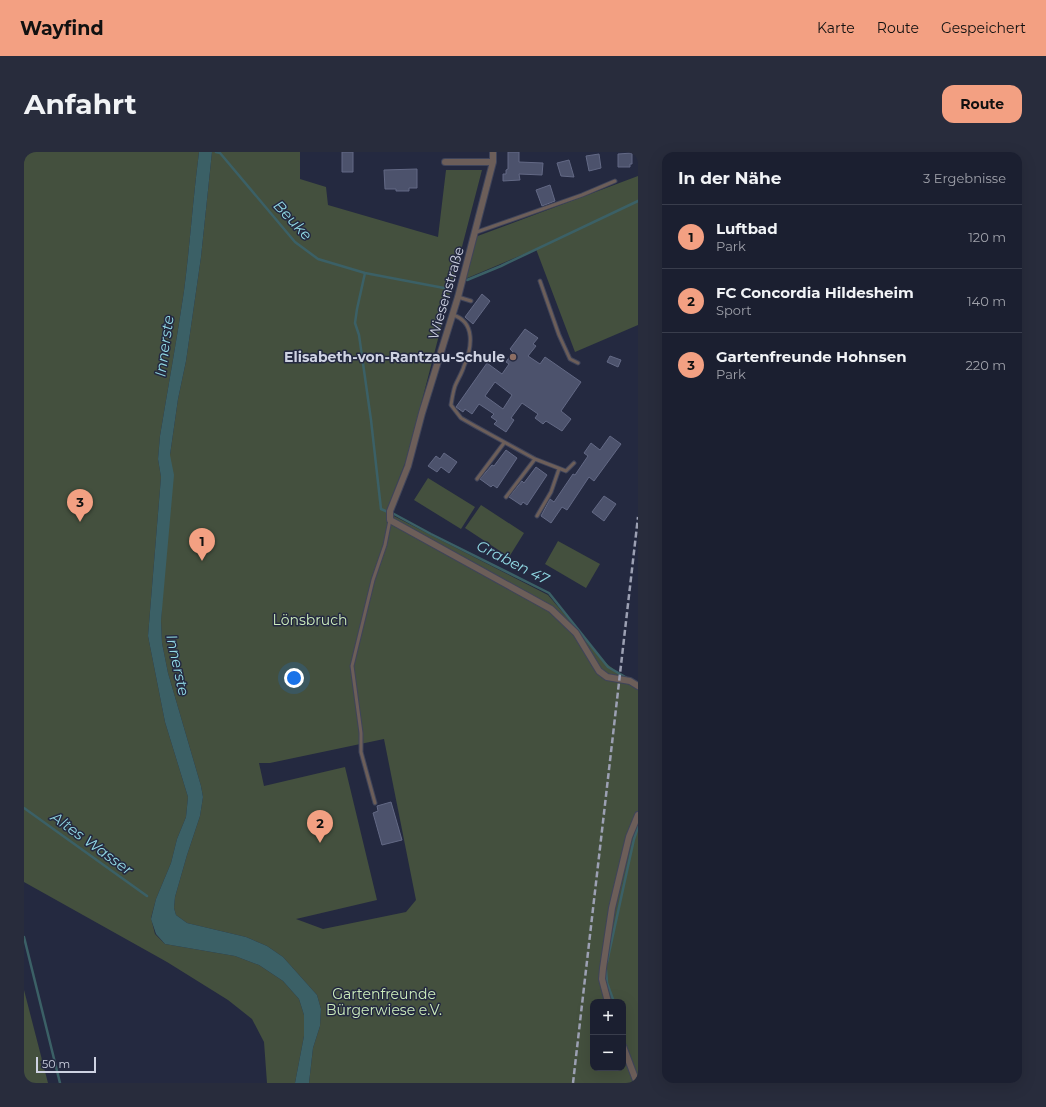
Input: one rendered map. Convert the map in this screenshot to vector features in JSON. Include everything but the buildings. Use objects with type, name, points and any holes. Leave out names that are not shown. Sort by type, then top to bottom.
[{"type":"street","name":"Wiesenstraße","points":[[390,520],[390,511],[408,466],[422,413],[453,315],[492,162],[493,152]]},
{"type":"street","points":[[445,162],[492,162]]},
{"type":"street","points":[[390,520],[551,609],[576,633],[599,671],[607,677],[630,682],[638,686]]},
{"type":"street","points":[[607,999],[602,974],[612,908],[629,837],[638,815]]},
{"type":"street","points":[[626,1054],[637,1083]]},
{"type":"lane","points":[[474,233],[582,196],[615,181]]},
{"type":"lane","points":[[540,281],[559,335],[570,358],[578,363]]},
{"type":"lane","points":[[458,297],[471,301]]},
{"type":"lane","points":[[453,315],[460,317],[468,325],[470,334],[470,345],[465,364],[455,386],[451,405],[461,418],[535,459],[566,472],[574,463]]},
{"type":"lane","points":[[477,478],[504,443]]},
{"type":"lane","points":[[506,497],[535,459]]},
{"type":"lane","points":[[537,516],[551,492],[559,468]]},
{"type":"lane","points":[[375,803],[361,752],[361,733],[352,666],[373,580],[385,545],[390,520]]},
{"type":"green space","points":[[24,152],[199,152],[184,291],[160,436],[158,459],[161,477],[148,636],[165,722],[188,797],[186,817],[177,839],[171,863],[156,899],[151,918],[155,934],[165,944],[235,956],[259,965],[283,981],[299,999],[304,1015],[304,1036],[295,1083],[267,1083],[264,1042],[252,1019],[228,1000],[167,962],[24,882]]},
{"type":"green space","name":"Lönsbruch","points":[[212,152],[300,152],[300,179],[326,187],[328,205],[438,237],[446,170],[482,170],[407,458],[386,512],[548,595],[607,664],[616,671],[638,683],[638,1083],[309,1083],[313,1048],[320,1026],[321,1009],[317,995],[283,957],[267,946],[246,937],[187,923],[176,915],[174,908],[175,897],[200,816],[203,797],[168,673],[162,643],[161,621],[170,455],[178,399],[186,361],[201,257]],"holes":[[[384,739],[416,900],[406,912],[323,929],[296,919],[377,900],[345,767],[264,786],[259,763],[270,763]]]},
{"type":"green space","points":[[638,176],[638,325],[575,352],[536,249],[465,279],[475,237]]},
{"type":"green space","points":[[428,478],[475,507],[461,529],[414,500]]},
{"type":"green space","points":[[481,505],[524,533],[509,557],[465,528]]},
{"type":"green space","points":[[558,541],[600,564],[586,588],[545,564]]},
{"type":"green space","points":[[24,990],[48,1083],[24,1083]]},
{"type":"shaded area","points":[[199,152],[212,152],[201,257],[186,361],[178,399],[170,455],[174,475],[161,621],[162,643],[168,673],[203,797],[200,816],[175,897],[174,908],[176,915],[187,923],[246,937],[267,946],[283,957],[317,995],[321,1009],[320,1026],[313,1048],[309,1083],[295,1083],[304,1036],[304,1015],[299,999],[283,981],[259,965],[235,956],[165,944],[156,934],[151,919],[156,899],[171,863],[177,839],[186,817],[188,797],[165,722],[148,636],[161,477],[158,459],[160,436],[184,291]]},
{"type":"waterway","name":"Beuke","points":[[216,152],[220,153],[295,242],[318,259],[365,273],[444,288]]},
{"type":"waterway","name":"Beuke","points":[[467,280],[501,266],[638,201]]},
{"type":"waterway","name":"Graben 47","points":[[365,273],[355,323],[359,335],[371,420],[381,509],[388,512]]},
{"type":"waterway","name":"Graben 47","points":[[394,514],[549,593],[608,667],[627,678]]},
{"type":"waterway","name":"Altes Wasser","points":[[24,808],[147,896]]},
{"type":"waterway","points":[[607,962],[634,839],[638,827]]},
{"type":"waterway","name":"Altes Wasser","points":[[24,937],[60,1083]]},
{"type":"waterway","points":[[606,970],[607,983],[613,999]]},
{"type":"railway","points":[[573,1083],[638,517]]},
{"type":"place","name":"Elisabeth-von-Rantzau-Schule","points":[[513,357]]},
{"type":"place","name":"Gartenfreunde Hohnsen","points":[[80,522]]},
{"type":"place","name":"Luftbad","points":[[202,561]]},
{"type":"place","name":"FC Concordia Hildesheim","points":[[320,843]]},
{"type":"water label","name":"Innerste","points":[[164,346]]},
{"type":"water label","name":"Innerste","points":[[178,665]]},
{"type":"park label","name":"Gartenfreunde Bürgerwiese e.V.","points":[[384,1002]]}]
